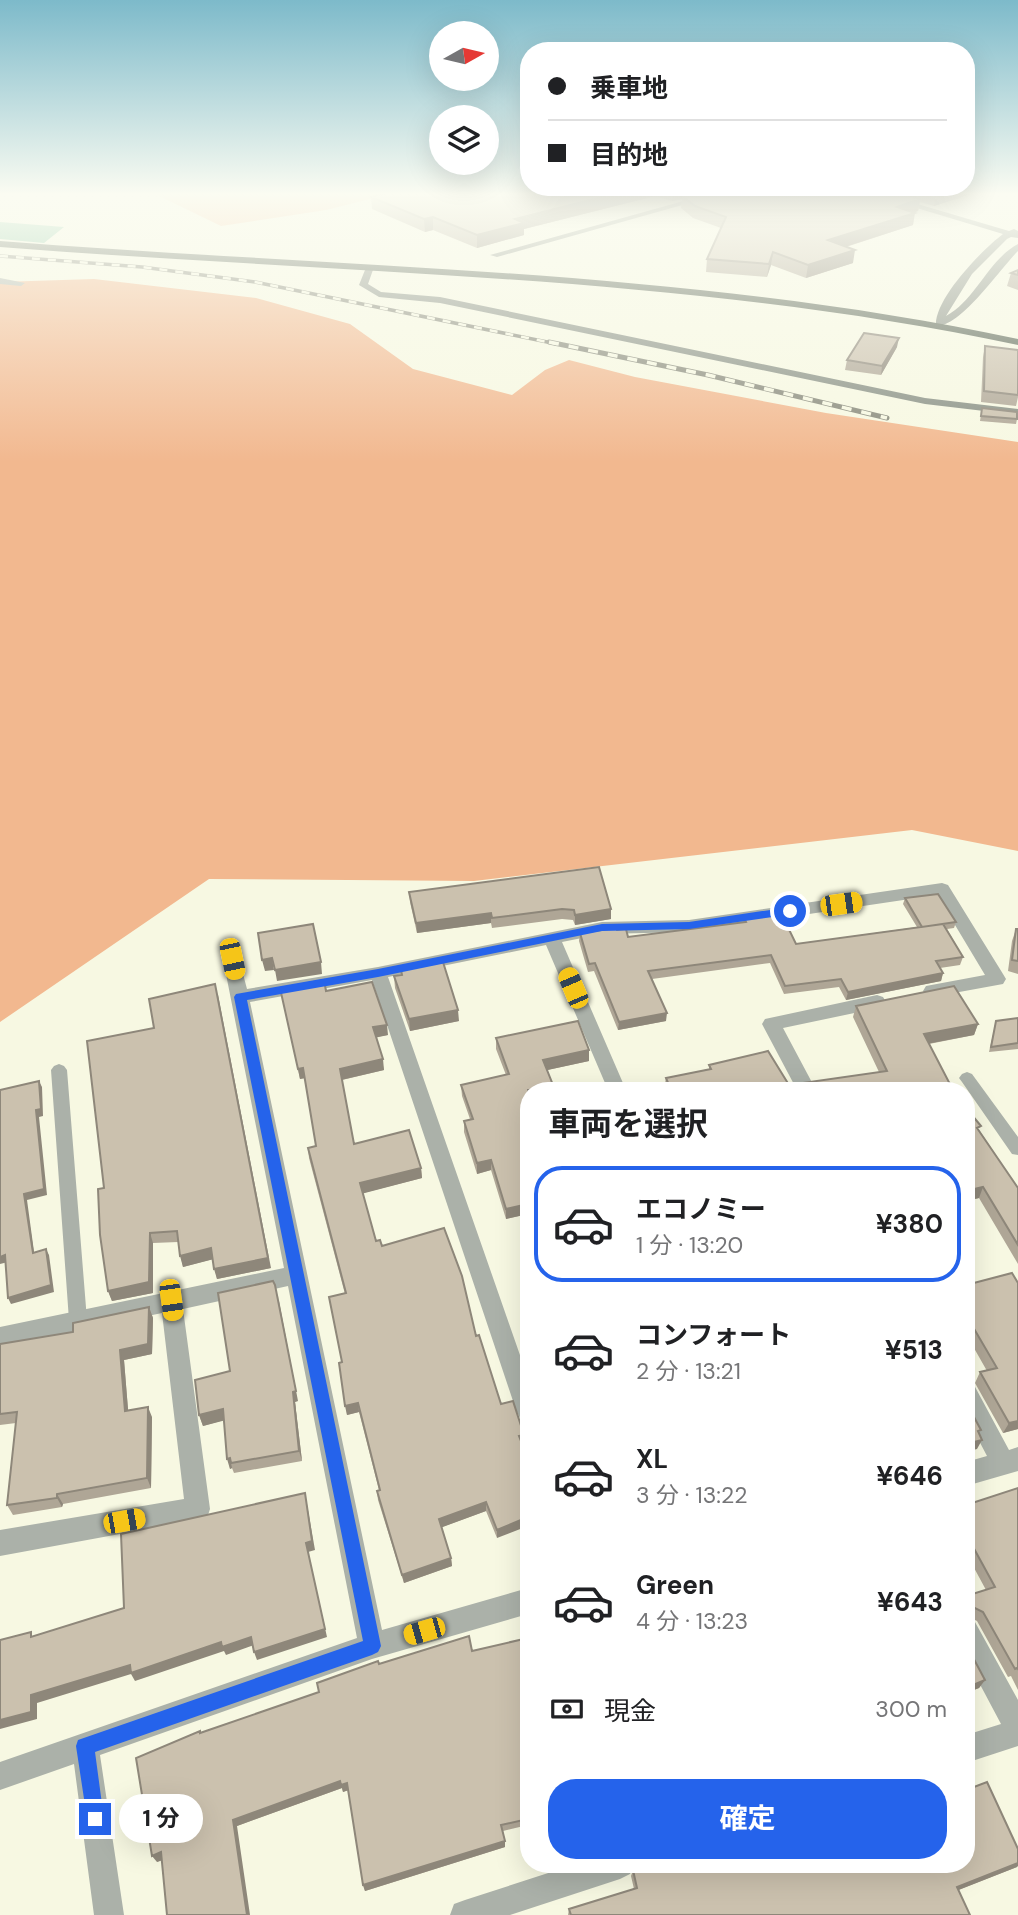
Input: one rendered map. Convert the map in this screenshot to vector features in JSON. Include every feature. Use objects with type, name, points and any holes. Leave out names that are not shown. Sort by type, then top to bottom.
[{"type":"highway","points":[[482,282],[939,324],[1018,342]]},
{"type":"street","points":[[14,282],[21,283]]},
{"type":"street","points":[[364,282],[363,285],[379,294],[439,300],[925,401],[1018,412]]},
{"type":"street","points":[[939,324],[942,309],[962,282]]},
{"type":"street","points":[[939,324],[961,312],[984,282]]},
{"type":"street","points":[[240,997],[378,973],[602,928],[689,926],[942,889],[997,978],[917,995]]},
{"type":"street","points":[[551,937],[614,1082]]},
{"type":"street","points":[[232,959],[372,1646]]},
{"type":"street","points":[[378,973],[520,1387]]},
{"type":"street","points":[[802,1082],[771,1024],[891,1000]]},
{"type":"street","points":[[0,1337],[297,1275]]},
{"type":"street","points":[[0,1543],[198,1509],[171,1300]]},
{"type":"street","points":[[975,1407],[1010,1461],[975,1471]]},
{"type":"street","points":[[0,1776],[372,1646],[520,1603]]},
{"type":"street","points":[[975,1648],[1018,1730],[975,1746]]},
{"type":"street","points":[[85,1746],[108,1915]]},
{"type":"street","points":[[466,1915],[593,1873]]},
{"type":"lane","points":[[59,1070],[78,1320]]},
{"type":"lane","points":[[967,1078],[970,1082]]},
{"type":"lane","points":[[975,1089],[1018,1149]]},
{"type":"shaded area","points":[[0,282],[123,282],[256,298],[350,324],[413,369],[512,395],[545,370],[569,360],[635,377],[826,413],[1018,442],[1018,851],[912,830],[474,881],[209,879],[0,1022]]},
{"type":"building","points":[[864,333],[899,338],[882,366],[847,360]]},
{"type":"building","points":[[985,346],[1018,350],[1018,395],[984,391]]},
{"type":"building","points":[[982,408],[1017,412],[1017,419],[981,416]]},
{"type":"building","points":[[599,867],[611,909],[575,915],[574,910],[562,909],[492,918],[491,913],[416,923],[409,892]]},
{"type":"building","points":[[938,894],[956,922],[922,927],[905,898]]},
{"type":"building","points":[[781,913],[796,944],[943,924],[963,957],[936,961],[943,973],[848,992],[841,979],[785,986],[771,955],[648,971],[667,1013],[619,1022],[595,963],[589,964],[580,933],[616,928],[626,929],[628,937],[746,922],[744,918]]},
{"type":"building","points":[[313,924],[321,962],[275,970],[272,958],[262,960],[258,933]]},
{"type":"building","points":[[1018,929],[1018,961],[1012,960]]},
{"type":"building","points":[[443,962],[458,1010],[409,1019],[394,976],[402,975],[401,970]]},
{"type":"building","points":[[324,980],[326,991],[372,982],[387,1025],[373,1027],[383,1059],[340,1069],[354,1144],[409,1130],[421,1168],[360,1183],[376,1241],[380,1240],[382,1246],[444,1228],[462,1276],[476,1336],[479,1335],[501,1404],[513,1401],[520,1423],[520,1520],[497,1530],[486,1502],[439,1519],[451,1558],[402,1575],[377,1491],[380,1490],[358,1403],[345,1406],[339,1363],[342,1362],[329,1297],[346,1293],[308,1148],[316,1146],[303,1068],[298,1069],[280,988]]},
{"type":"building","points":[[215,984],[268,1258],[214,1269],[211,1248],[180,1256],[177,1231],[150,1233],[149,1282],[108,1291],[100,1235],[98,1189],[104,1188],[87,1041],[154,1028],[149,999]]},
{"type":"building","points":[[954,986],[978,1024],[924,1034],[949,1082],[810,1082],[887,1071],[856,1006]]},
{"type":"building","points":[[1018,1018],[1018,1043],[991,1047],[996,1021]]},
{"type":"building","points":[[578,1021],[589,1050],[543,1060],[552,1082],[520,1082],[520,1206],[506,1209],[491,1160],[477,1163],[464,1121],[473,1119],[461,1085],[509,1074],[496,1038]]},
{"type":"building","points":[[768,1051],[787,1082],[668,1082],[666,1078],[711,1069],[709,1065]]},
{"type":"building","points":[[39,1081],[41,1109],[36,1110],[44,1189],[24,1194],[33,1253],[46,1249],[51,1285],[8,1298],[5,1255],[0,1257],[0,1090]]},
{"type":"building","points":[[975,1119],[981,1126],[977,1128],[1018,1188],[1018,1245],[983,1187],[975,1189]]},
{"type":"building","points":[[1012,1273],[1018,1283],[1018,1421],[1009,1423],[980,1372],[997,1368],[975,1330],[975,1283]]},
{"type":"building","points":[[273,1281],[296,1391],[293,1392],[299,1451],[231,1463],[230,1458],[227,1459],[223,1409],[199,1415],[195,1380],[230,1371],[218,1293]]},
{"type":"building","points":[[149,1307],[148,1344],[120,1350],[125,1411],[148,1407],[147,1478],[57,1494],[57,1498],[7,1505],[17,1412],[0,1414],[0,1344],[73,1332],[73,1323]]},
{"type":"building","points":[[975,1419],[981,1430],[978,1431],[982,1440],[975,1442]]},
{"type":"building","points":[[1018,1488],[1018,1669],[1015,1669],[983,1612],[975,1608],[975,1593],[995,1587],[975,1550],[975,1502]]},
{"type":"building","points":[[305,1493],[312,1541],[306,1543],[325,1629],[254,1652],[251,1637],[222,1647],[221,1642],[131,1673],[130,1665],[31,1695],[31,1712],[0,1720],[0,1640],[31,1632],[31,1637],[124,1608],[121,1534]]},
{"type":"building","points":[[469,1636],[472,1651],[520,1640],[520,1821],[501,1825],[505,1841],[363,1885],[347,1783],[341,1785],[340,1781],[233,1820],[247,1915],[167,1915],[161,1852],[152,1856],[136,1758],[200,1731],[319,1692],[317,1683],[378,1661],[379,1664]]},
{"type":"building","points":[[975,1661],[985,1680],[975,1684]]},
{"type":"building","points":[[987,1782],[1018,1849],[1018,1863],[957,1887],[970,1915],[571,1915],[569,1909],[637,1888],[634,1873],[975,1873],[975,1787]]},
{"type":"railway","points":[[257,282],[557,344]]},
{"type":"railway","points":[[549,342],[708,375],[887,418]]},
{"type":"route","points":[[95,1819],[85,1746],[372,1646],[240,997],[378,973],[602,928],[689,926],[790,911]]}]
